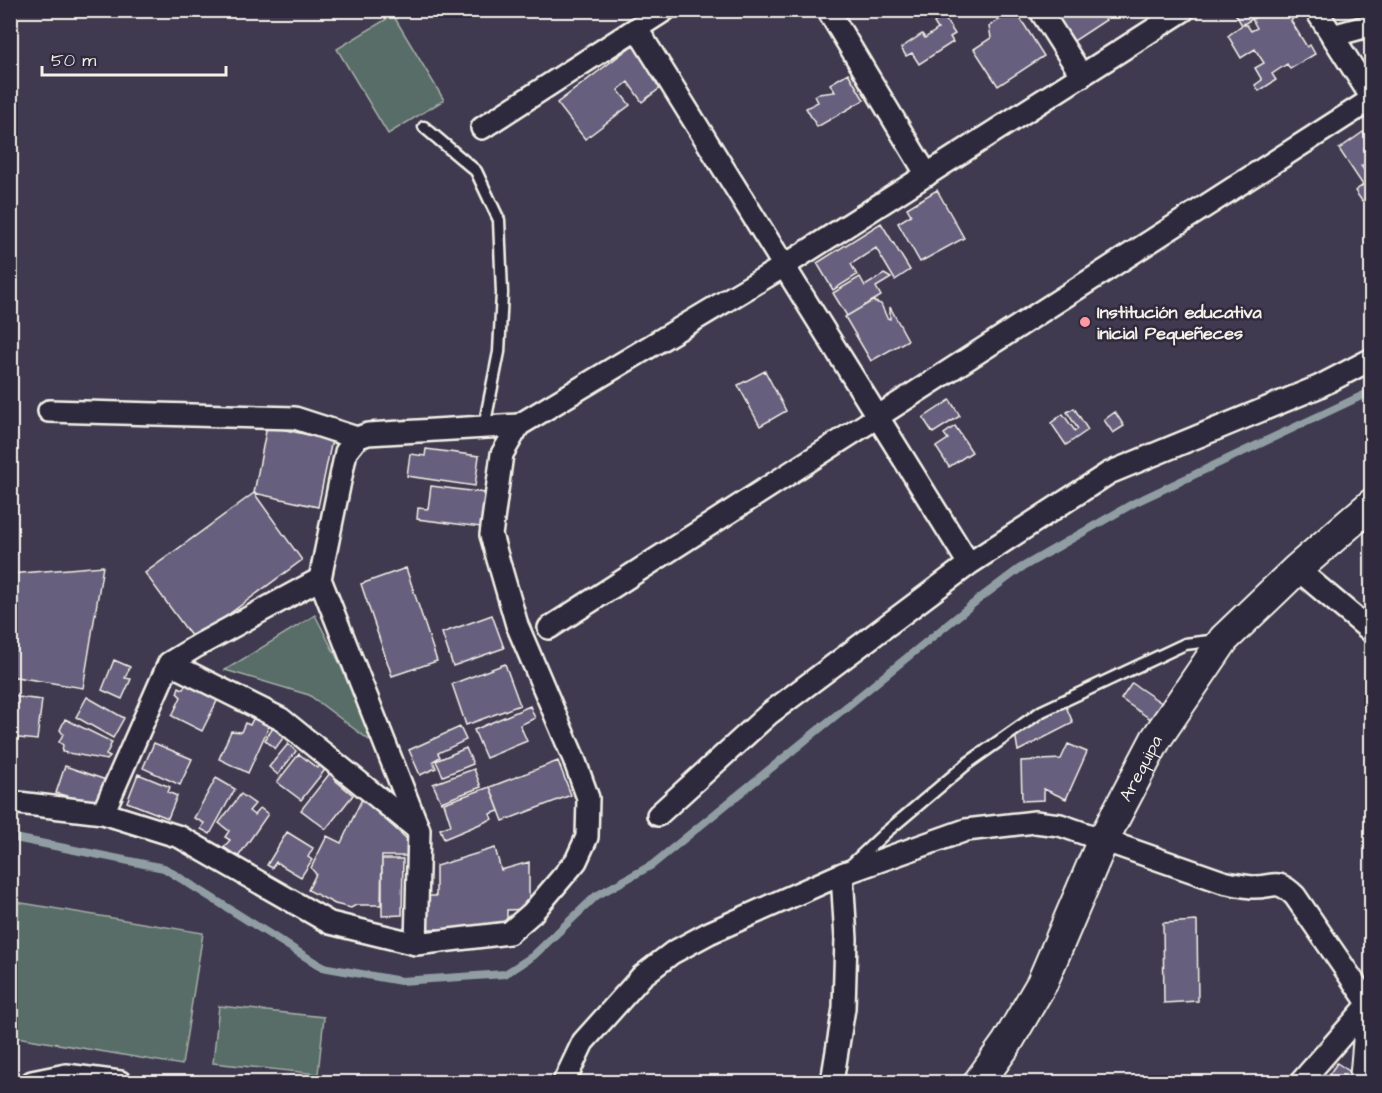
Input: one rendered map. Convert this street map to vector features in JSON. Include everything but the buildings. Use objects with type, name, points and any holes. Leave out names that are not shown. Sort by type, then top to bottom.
[{"type":"street","points":[[483,128],[665,10]]},
{"type":"street","points":[[828,10],[927,175]]},
{"type":"street","points":[[1040,10],[1082,76]]},
{"type":"street","points":[[416,944],[419,830],[320,579],[346,452],[357,438],[368,434],[519,425],[784,266],[1184,10]]},
{"type":"street","points":[[549,628],[1371,99],[1316,10]]},
{"type":"street","points":[[1332,36],[1371,25]]},
{"type":"street","points":[[636,29],[969,564]]},
{"type":"street","points":[[658,816],[770,713],[969,564],[1109,474],[1317,387],[1371,359]]},
{"type":"street","points":[[49,411],[295,418],[357,438]]},
{"type":"street","points":[[10,802],[103,813],[180,837],[330,922],[416,944],[508,933],[532,913],[576,861],[587,837],[588,798],[517,624],[491,535],[502,454],[519,425]]},
{"type":"street","name":"Arequipa","points":[[979,1083],[1007,1043],[1042,982],[1103,840],[1155,739],[1224,639],[1297,569],[1371,504]]},
{"type":"street","points":[[1297,569],[1371,632]]},
{"type":"street","points":[[103,813],[169,663],[320,579]]},
{"type":"street","points":[[169,663],[280,719],[419,830]]},
{"type":"street","points":[[564,1083],[583,1042],[642,976],[672,953],[842,874],[966,830],[1043,823],[1060,825],[1223,882],[1251,887],[1274,883],[1284,885],[1295,896],[1370,1003],[1365,1083]]},
{"type":"street","points":[[832,1083],[844,1008],[846,939],[842,874]]},
{"type":"street","points":[[1301,1083],[1370,1003]]},
{"type":"street","points":[[32,1083],[66,1076],[120,1083]]},
{"type":"lane","points":[[424,127],[476,171],[499,220],[502,293],[499,352],[484,427]]},
{"type":"lane","points":[[842,874],[885,833],[968,763],[1042,711],[1185,644],[1224,639]]},
{"type":"green space","points":[[393,15],[444,100],[388,134],[337,49]]},
{"type":"green space","points":[[315,615],[385,752],[309,695],[225,670]]},
{"type":"green space","points":[[10,901],[203,933],[182,1065],[11,1036]]},
{"type":"green space","points":[[219,1006],[324,1017],[318,1074],[213,1063]]},
{"type":"waterway","points":[[10,837],[164,868],[322,967],[401,981],[505,974],[533,956],[596,896],[652,865],[1019,569],[1134,503],[1372,391]]},
{"type":"place","name":"Institución educativa inicial Pequeñeces","points":[[1085,322]]}]
